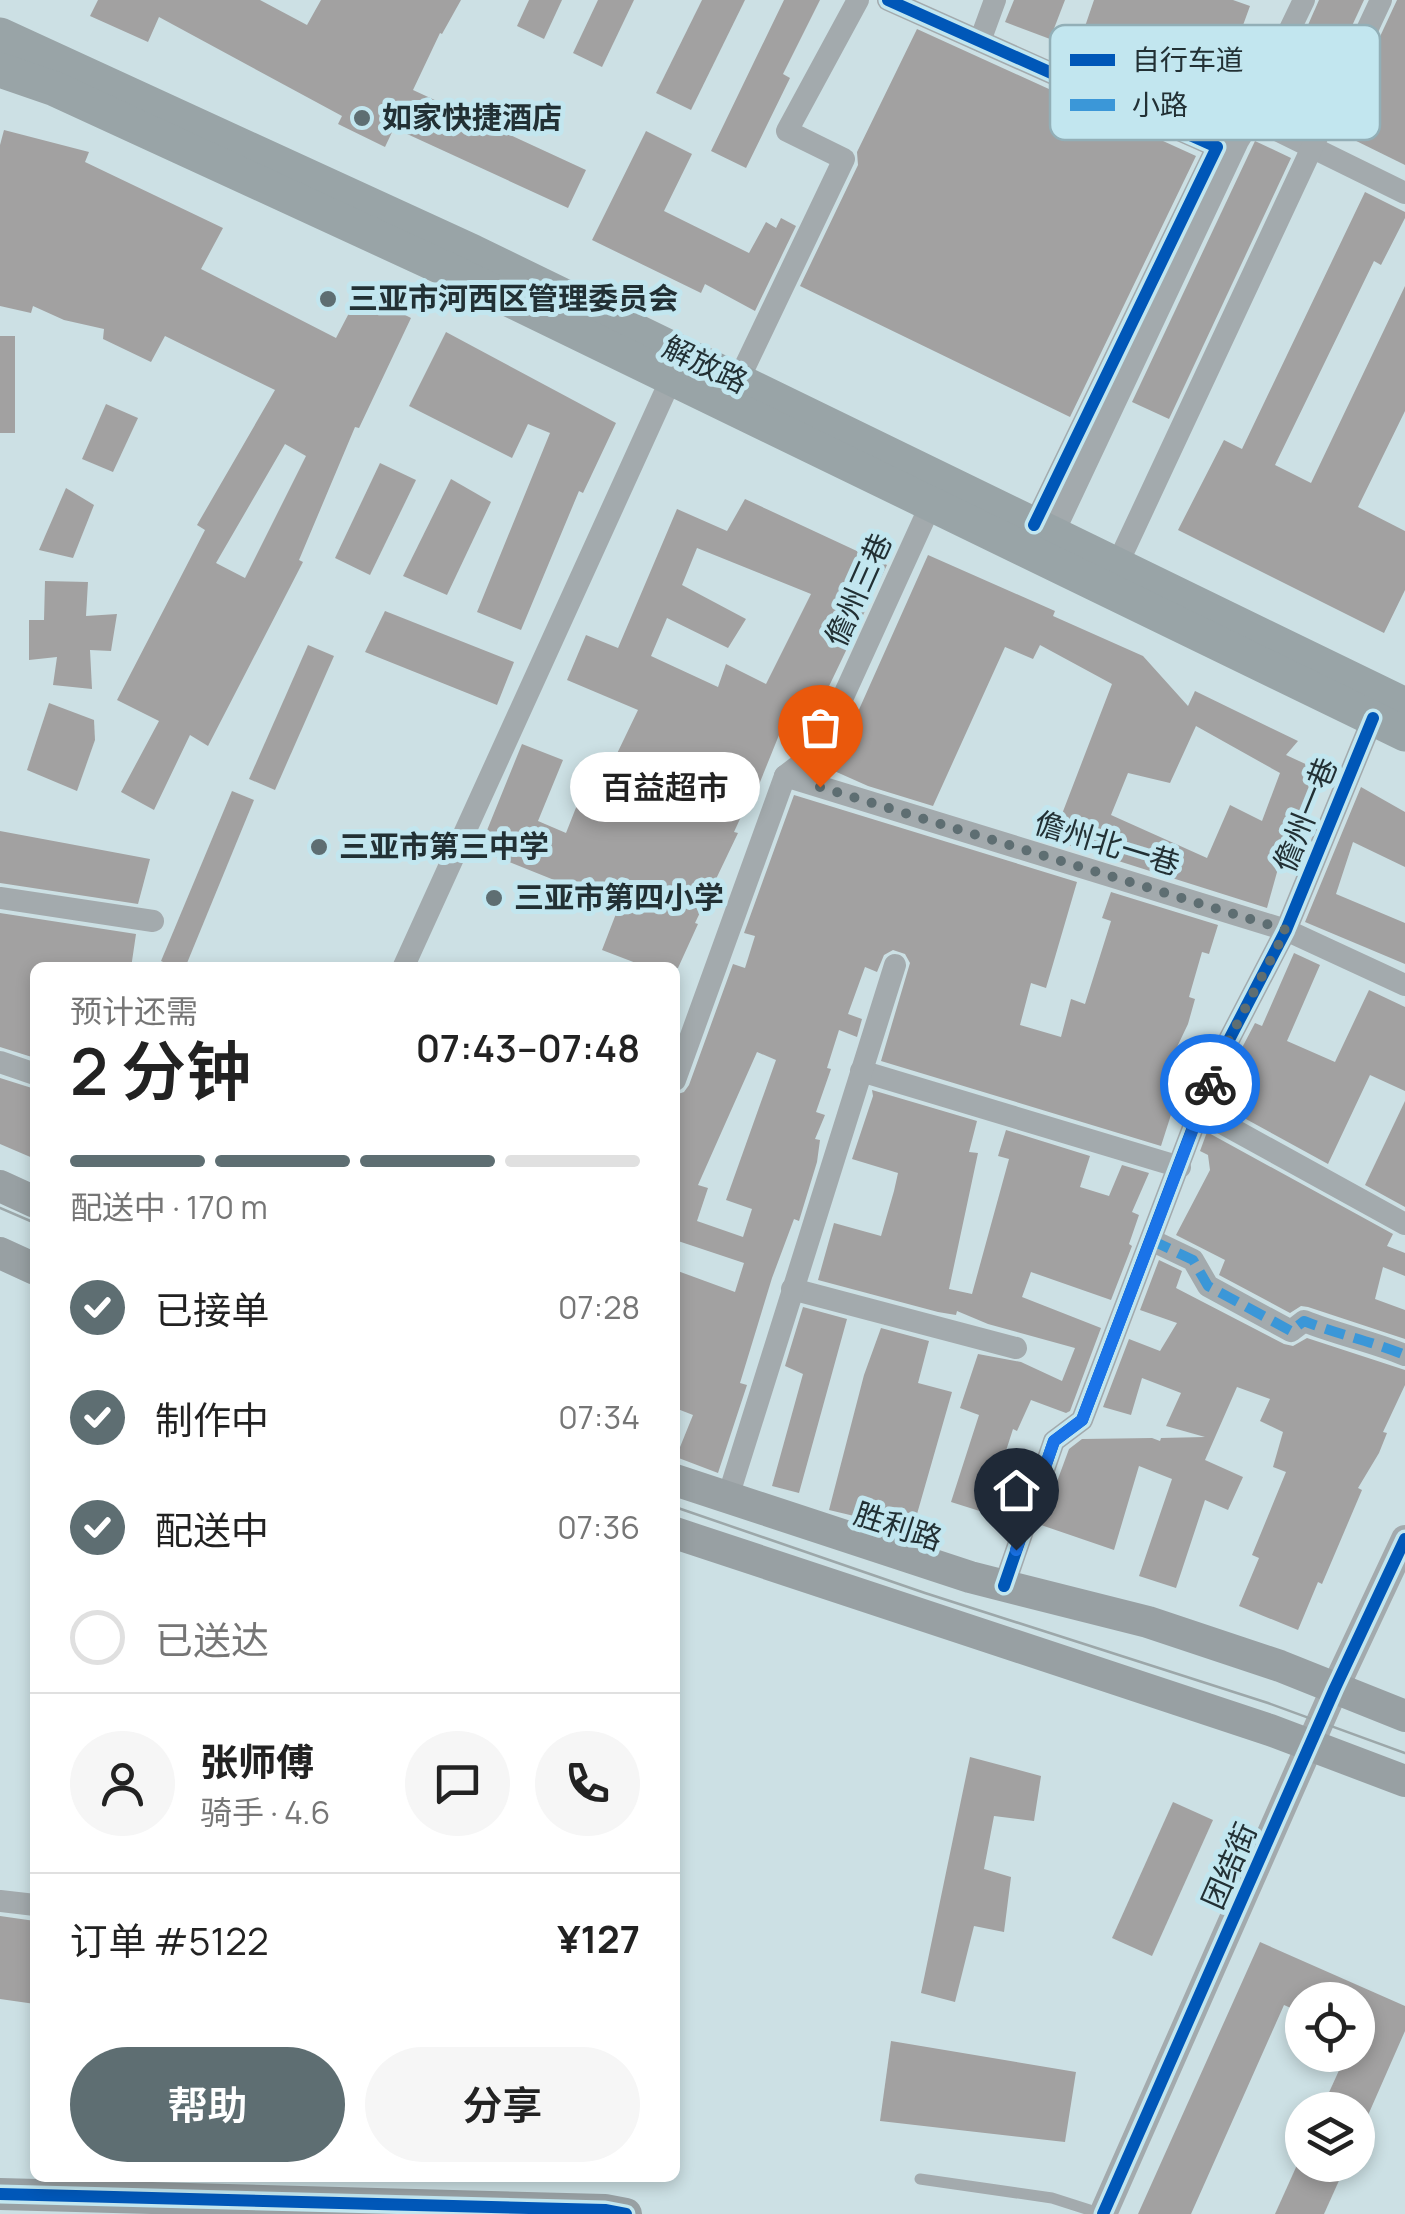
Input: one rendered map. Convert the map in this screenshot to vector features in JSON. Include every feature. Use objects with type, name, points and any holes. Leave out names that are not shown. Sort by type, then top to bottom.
[{"type":"main road","name":"解放路","points":[[0,35],[455,244],[1117,565],[1389,711],[1405,734]]},
{"type":"main road","name":"解放路","points":[[0,70],[55,89],[457,274],[930,504],[1389,711]]},
{"type":"main road","points":[[0,1186],[30,1200]]},
{"type":"main road","points":[[0,1253],[30,1267]]},
{"type":"main road","name":"胜利路","points":[[680,1482],[1004,1586],[1148,1622],[1405,1716]]},
{"type":"main road","points":[[680,1535],[1311,1744],[1405,1781]]},
{"type":"main road","points":[[0,2194],[163,2187],[626,2214]]},
{"type":"street","points":[[738,381],[844,159],[787,131],[858,0]]},
{"type":"street","points":[[888,0],[1050,72]]},
{"type":"street","points":[[980,41],[994,0]]},
{"type":"street","points":[[1292,25],[1304,0]]},
{"type":"street","points":[[1369,25],[1381,0]]},
{"type":"street","points":[[1043,529],[1217,147],[1201,140]]},
{"type":"street","points":[[1043,529],[1238,140]]},
{"type":"street","points":[[1295,140],[1405,194]]},
{"type":"street","points":[[1117,565],[1314,140]]},
{"type":"street","points":[[406,962],[670,379]]},
{"type":"street","name":"儋州三巷","points":[[680,1066],[784,776],[815,753],[828,730],[930,504]]},
{"type":"street","name":"儋州一巷","points":[[1004,1586],[1054,1441],[1082,1420],[1219,1059],[1286,930],[1389,711]]},
{"type":"street","name":"儋州北一巷","points":[[784,776],[1286,930],[1405,985]]},
{"type":"street","points":[[0,898],[153,921]]},
{"type":"street","points":[[728,1498],[894,965]]},
{"type":"street","points":[[0,1062],[30,1072]]},
{"type":"street","points":[[861,1071],[1180,1167]]},
{"type":"street","points":[[1200,1111],[1405,1224]]},
{"type":"street","points":[[1151,1240],[1193,1260],[1208,1286],[1291,1331],[1304,1321],[1348,1338],[1362,1336],[1405,1355]]},
{"type":"street","points":[[792,1289],[1016,1348]]},
{"type":"street","name":"团结街","points":[[1103,2214],[1405,1538]]},
{"type":"street","points":[[0,1901],[30,1905]]},
{"type":"lane","points":[[920,2180],[1052,2198],[1103,2214]]},
{"type":"building","points":[[98,0],[260,0],[307,25],[321,0],[461,0],[413,90],[586,170],[568,208],[394,128],[385,147],[338,124],[342,116],[159,17],[148,42],[90,16]]},
{"type":"building","points":[[529,0],[562,0],[544,39],[517,26]]},
{"type":"building","points":[[598,0],[634,0],[602,67],[573,53]]},
{"type":"building","points":[[702,0],[745,0],[691,110],[656,93]]},
{"type":"building","points":[[784,0],[820,0],[783,74],[790,78],[746,168],[711,151]]},
{"type":"building","points":[[1014,0],[1065,0],[1055,25],[1050,25],[1050,39],[1005,22]]},
{"type":"building","points":[[1094,0],[1233,0],[1250,6],[1243,25],[1086,25]]},
{"type":"building","points":[[1319,0],[1364,0],[1352,25],[1308,25]]},
{"type":"building","points":[[1397,0],[1405,0],[1405,165],[1354,140],[1380,140],[1380,37]]},
{"type":"building","points":[[917,29],[1050,90],[1050,140],[1161,140],[1196,156],[1070,417],[800,286],[858,165],[857,152]]},
{"type":"building","points":[[4,130],[89,152],[85,162],[223,228],[201,269],[336,338],[360,292],[411,318],[359,428],[355,427],[299,560],[303,562],[208,746],[190,735],[154,810],[121,792],[159,721],[117,700],[205,530],[197,525],[275,390],[165,336],[151,362],[103,339],[104,329],[64,320],[33,306],[31,313],[0,306],[0,145]],"holes":[[[285,444],[306,456],[245,578],[216,563]]]},
{"type":"building","points":[[646,131],[692,154],[664,211],[749,253],[766,222],[776,228],[781,218],[796,226],[755,311],[705,284],[701,293],[592,240]]},
{"type":"building","points":[[1255,141],[1291,158],[1169,419],[1132,402]]},
{"type":"building","points":[[1365,192],[1405,212],[1405,218],[1381,265],[1374,261],[1275,465],[1311,483],[1405,286],[1405,411],[1358,507],[1405,531],[1405,590],[1384,633],[1178,530],[1224,440],[1242,449]]},
{"type":"building","points":[[446,332],[616,423],[583,493],[579,491],[521,630],[477,612],[550,433],[528,424],[512,458],[409,406]]},
{"type":"building","points":[[0,336],[15,336],[15,433],[0,433]]},
{"type":"building","points":[[106,404],[138,418],[113,472],[82,459]]},
{"type":"building","points":[[380,463],[416,480],[370,575],[335,558]]},
{"type":"building","points":[[451,479],[491,502],[447,595],[403,576]]},
{"type":"building","points":[[66,488],[94,505],[73,558],[39,550]]},
{"type":"building","points":[[745,499],[887,565],[809,728],[803,733],[788,727],[784,736],[779,735],[680,964],[633,962],[602,950],[619,906],[479,850],[522,744],[563,760],[538,821],[566,833],[596,757],[612,764],[638,710],[567,680],[586,635],[618,648],[677,509],[727,531]],"holes":[[[697,548],[811,594],[766,684],[726,664],[718,687],[651,656],[667,618],[728,648],[746,619],[682,585]]]},
{"type":"building","points":[[928,555],[1055,611],[1053,616],[1143,656],[1188,706],[1195,691],[1298,741],[1286,755],[1325,773],[1298,824],[1301,825],[1287,866],[1279,865],[1267,908],[1052,840],[1112,684],[1040,645],[1033,659],[1005,647],[933,806],[832,770]],"holes":[[[1196,726],[1280,773],[1262,821],[1230,805],[1207,858],[1111,815],[1128,773],[1170,783]]]},
{"type":"building","points":[[45,581],[88,582],[86,616],[117,614],[111,651],[90,650],[92,689],[53,685],[57,657],[29,660],[29,620],[44,620]]},
{"type":"building","points":[[385,611],[514,662],[497,705],[365,652]]},
{"type":"building","points":[[308,645],[334,656],[275,790],[249,779]]},
{"type":"building","points":[[49,703],[94,720],[95,740],[77,791],[27,770]]},
{"type":"building","points":[[1361,787],[1405,812],[1405,867],[1353,842],[1336,894],[1405,923],[1405,964],[1305,922]]},
{"type":"building","points":[[232,791],[254,800],[187,962],[161,961]]},
{"type":"building","points":[[794,795],[1077,882],[1046,988],[1031,983],[1020,1025],[1061,1037],[1071,999],[1085,1004],[1111,921],[1102,918],[1111,892],[1218,925],[1209,954],[1202,952],[1189,997],[1195,999],[1188,1024],[1166,1070],[1188,1076],[1182,1098],[1177,1096],[1161,1146],[881,1061],[910,963],[905,954],[893,950],[884,955],[877,972],[865,967],[848,1014],[862,1019],[857,1037],[839,1030],[816,1112],[825,1115],[815,1139],[820,1140],[817,1162],[799,1221],[794,1219],[772,1278],[740,1383],[747,1385],[718,1473],[680,1459],[680,1447],[693,1415],[680,1410],[680,1272],[735,1292],[744,1263],[680,1242],[680,1093],[689,1085],[733,964],[745,968],[755,936],[744,933]],"holes":[[[757,1052],[776,1060],[726,1200],[752,1209],[743,1237],[697,1221],[708,1188],[698,1185]]]},
{"type":"building","points":[[0,831],[150,859],[138,904],[0,883]]},
{"type":"building","points":[[0,913],[136,934],[132,962],[30,962],[30,1056],[0,1047]]},
{"type":"building","points":[[1294,953],[1320,965],[1287,1041],[1335,1062],[1369,990],[1405,1007],[1405,1091],[1370,1075],[1328,1164],[1222,1106],[1237,1064],[1234,1063],[1255,1023],[1262,1026]]},
{"type":"building","points":[[0,1078],[30,1087],[30,1157],[0,1144]]},
{"type":"building","points":[[872,1090],[977,1121],[969,1152],[978,1153],[949,1289],[972,1294],[1009,1159],[998,1156],[1006,1130],[1090,1156],[1080,1187],[1109,1196],[1122,1165],[1149,1173],[1132,1212],[1139,1215],[1129,1244],[1132,1246],[1111,1300],[1031,1272],[1022,1297],[1101,1328],[1070,1411],[1066,1413],[1031,1400],[1017,1431],[1013,1429],[986,1513],[951,1502],[979,1415],[960,1408],[978,1354],[1021,1362],[1062,1381],[1075,1348],[988,1324],[957,1311],[956,1315],[938,1312],[818,1280],[834,1223],[881,1236],[894,1191],[898,1173],[852,1159]]},
{"type":"building","points":[[1405,1101],[1405,1207],[1365,1185]]},
{"type":"building","points":[[1207,1132],[1393,1234],[1387,1246],[1405,1253],[1405,1276],[1383,1267],[1375,1299],[1405,1310],[1405,1339],[1308,1307],[1301,1306],[1290,1313],[1219,1275],[1225,1260],[1176,1235],[1210,1170],[1208,1155],[1200,1151]]},
{"type":"building","points":[[1159,1260],[1182,1271],[1176,1288],[1284,1344],[1293,1346],[1307,1338],[1405,1370],[1405,1385],[1383,1432],[1387,1433],[1379,1453],[1358,1488],[1362,1490],[1298,1630],[1239,1606],[1259,1558],[1252,1555],[1286,1472],[1273,1467],[1283,1432],[1260,1421],[1270,1399],[1237,1387],[1205,1460],[1243,1477],[1228,1510],[1205,1500],[1176,1588],[1139,1576],[1172,1479],[1139,1466],[1114,1550],[1041,1525],[1069,1449],[1082,1439],[1160,1441],[1205,1437],[1166,1426],[1181,1393],[1142,1378],[1131,1415],[1103,1407],[1129,1339],[1160,1351],[1177,1323],[1140,1310]]},
{"type":"building","points":[[803,1307],[847,1319],[799,1493],[772,1486],[803,1374],[785,1366]]},
{"type":"building","points":[[881,1328],[929,1341],[918,1383],[952,1392],[915,1521],[874,1509],[871,1520],[829,1510],[864,1375]]},
{"type":"building","points":[[970,1757],[1041,1776],[1034,1821],[994,1816],[984,1869],[1011,1877],[1004,1932],[974,1926],[955,2002],[921,1993]]},
{"type":"building","points":[[1173,1802],[1213,1820],[1152,1956],[1112,1938]]},
{"type":"building","points":[[0,1916],[30,1920],[30,2003],[0,1999]]},
{"type":"building","points":[[1260,1942],[1351,1982],[1285,1982],[1285,2005],[1191,2214],[1138,2214]]},
{"type":"building","points":[[1375,1993],[1405,2006],[1405,2031],[1375,2099],[1375,2092],[1329,2092],[1338,2072],[1375,2072]]},
{"type":"building","points":[[891,2041],[1076,2072],[1065,2142],[880,2121]]},
{"type":"building","points":[[1289,2182],[1338,2182],[1324,2214],[1275,2214]]},
{"type":"tram line","points":[[0,1208],[30,1221]]},
{"type":"tram line","points":[[680,1509],[925,1593],[1268,1703],[1405,1753]]},
{"type":"marked path","points":[[1151,1240],[1193,1260],[1208,1286],[1291,1331],[1304,1321],[1405,1355]]},
{"type":"cycle path","points":[[888,0],[1050,72]]},
{"type":"cycle path","points":[[1034,525],[1217,147],[1201,140]]},
{"type":"cycle path","points":[[1004,1586],[1054,1441],[1082,1420],[1219,1059],[1286,930],[1373,718]]},
{"type":"cycle path","points":[[1103,2214],[1335,1688],[1405,1539]]},
{"type":"cycle path","points":[[0,2194],[605,2210],[626,2214]]},
{"type":"way so far","points":[[820,787],[1286,930],[1210,1084]]},
{"type":"place","name":"如家快捷酒店","points":[[362,118]]},
{"type":"place","name":"三亚市河西区管理委员会","points":[[328,299]]},
{"type":"place","name":"百益超市","points":[[820,787]]},
{"type":"place","name":"三亚市第三中学","points":[[319,847]]},
{"type":"place","name":"三亚市第四小学","points":[[494,898]]},
{"type":"route","points":[[1016,1550],[1054,1441],[1082,1420],[1210,1084]]}]
